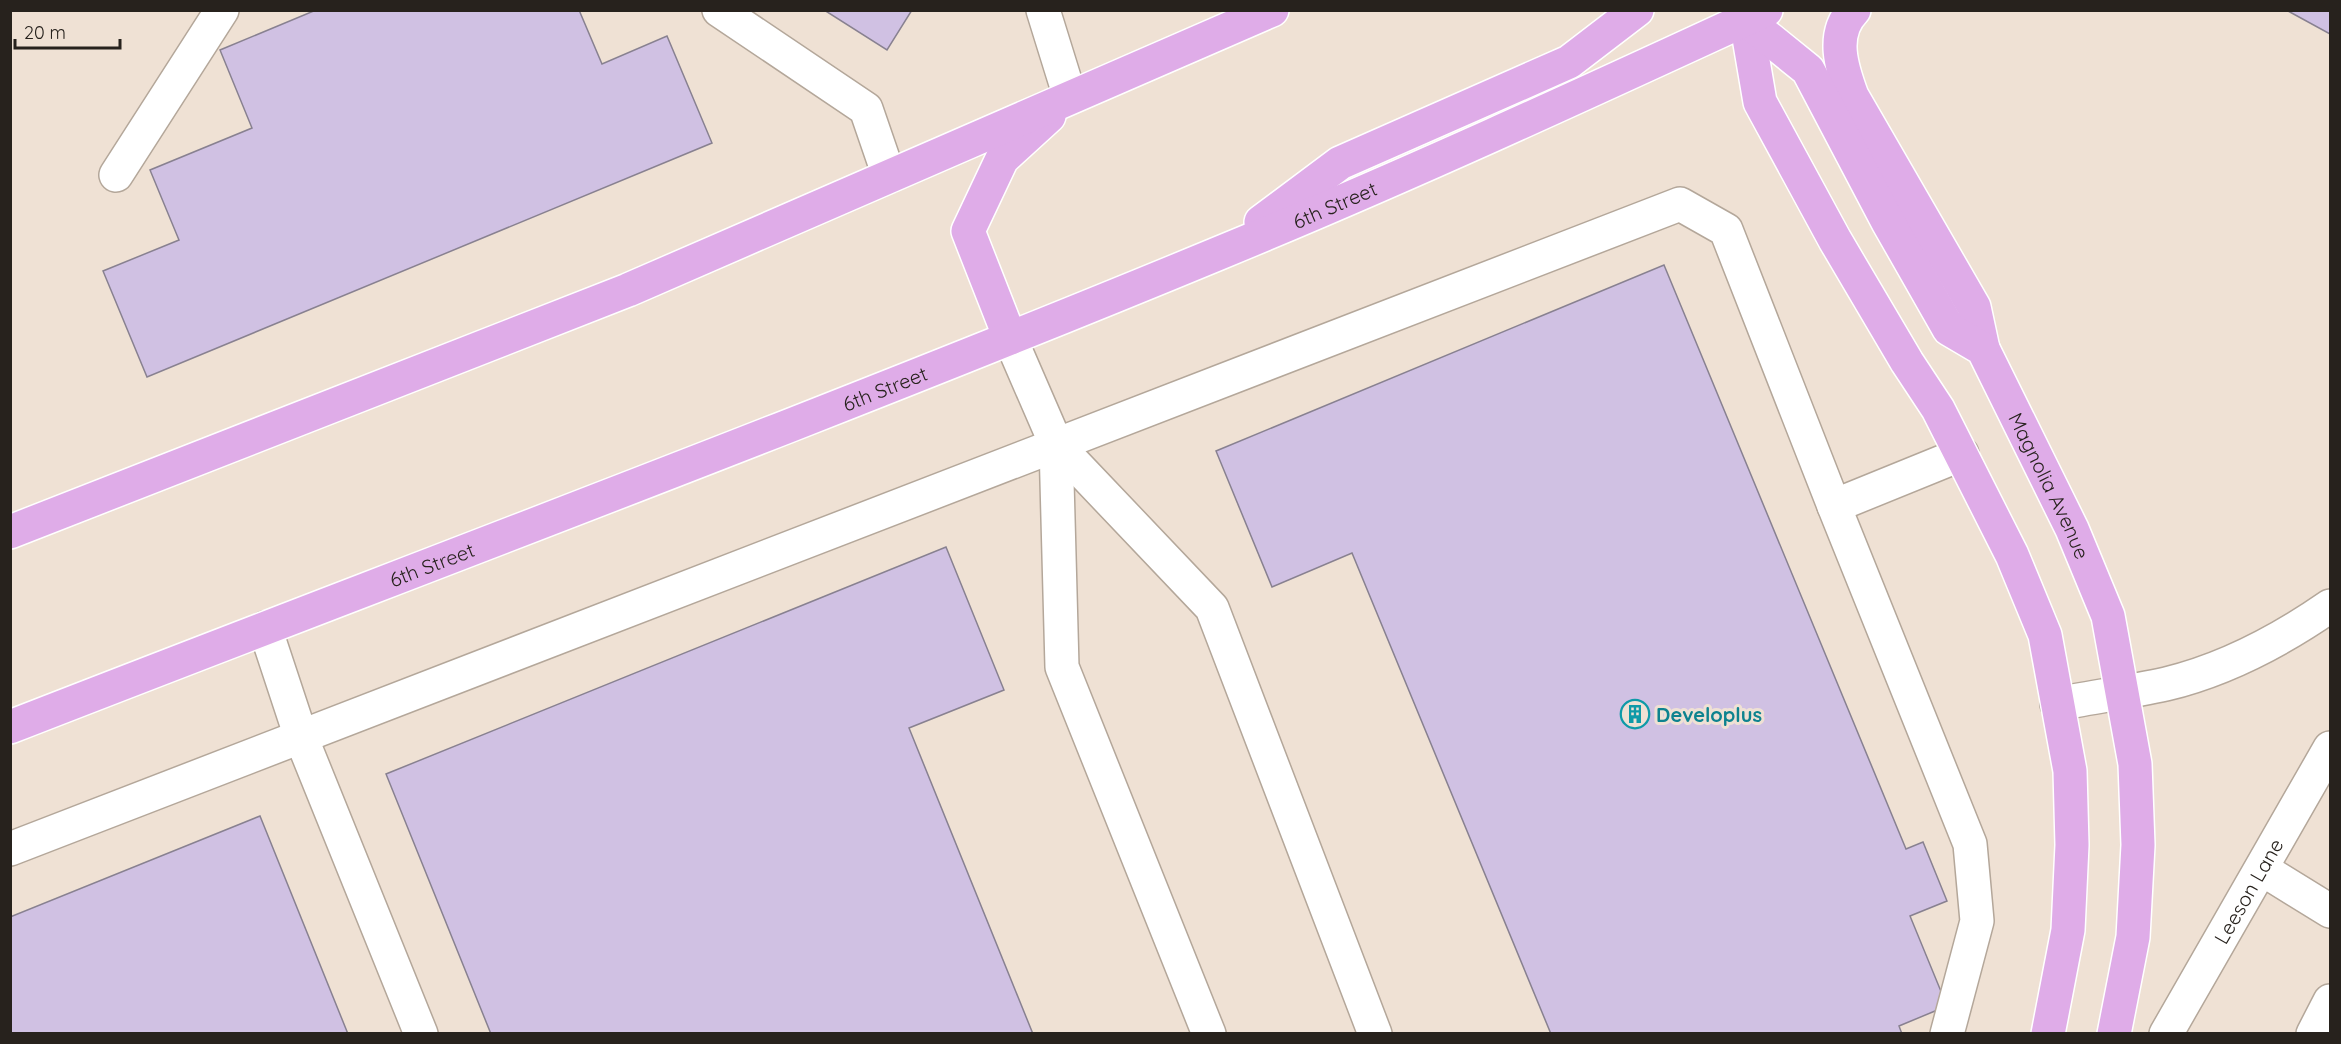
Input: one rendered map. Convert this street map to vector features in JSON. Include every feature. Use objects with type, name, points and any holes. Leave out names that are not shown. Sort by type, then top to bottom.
[{"type":"main road","points":[[10,532],[628,290],[1272,10]]},
{"type":"main road","points":[[1221,252],[1340,163],[1569,62],[1637,10]]},
{"type":"main road","name":"Magnolia Avenue","points":[[1854,10],[1839,39],[1841,65],[1852,96],[1974,307],[1983,349],[2072,529],[2108,616],[2135,764],[2138,845],[2133,937],[2114,1034]]},
{"type":"main road","points":[[1750,13],[1808,70],[1888,222],[1949,328],[1983,349]]},
{"type":"main road","points":[[1750,13],[1760,102],[1835,240],[1907,362],[1938,409],[2012,555],[2045,635],[2070,771],[2072,845],[2068,930],[2048,1034]]},
{"type":"main road","name":"6th Street","points":[[10,727],[1010,338],[1221,252],[1414,171],[1750,13]]},
{"type":"main road","points":[[1010,338],[968,231],[1002,159],[1070,97]]},
{"type":"street","points":[[116,175],[222,10]]},
{"type":"street","points":[[720,10],[866,109],[889,176]]},
{"type":"street","points":[[1043,10],[1070,97]]},
{"type":"street","points":[[10,849],[1680,204],[1726,230],[1970,844],[1977,921],[1947,1034]]},
{"type":"street","points":[[1010,338],[1056,444],[1212,608],[1375,1034]]},
{"type":"street","points":[[1056,444],[1062,667],[1209,1034]]},
{"type":"street","points":[[1834,506],[1962,454]]},
{"type":"street","points":[[2057,704],[2168,684],[2234,661],[2299,628],[2331,606]]},
{"type":"street","points":[[265,628],[301,737],[421,1034]]},
{"type":"street","name":"Leeson Lane","points":[[2166,1034],[2331,748]]},
{"type":"street","points":[[2262,869],[2331,911]]},
{"type":"street","points":[[2313,1034],[2331,1001]]},
{"type":"building","points":[[316,10],[579,10],[602,64],[667,36],[712,143],[147,377],[103,271],[179,240],[150,170],[252,128],[220,50]]},
{"type":"building","points":[[824,10],[912,10],[887,50]]},
{"type":"building","points":[[2289,10],[2330,10],[2330,34],[2288,11]]},
{"type":"building","name":"Developlus","points":[[1664,265],[1906,849],[1923,842],[1947,901],[1910,916],[1947,1006],[1899,1026],[1902,1034],[1551,1034],[1352,553],[1272,587],[1216,451]]},
{"type":"building","points":[[946,547],[1004,690],[909,728],[1033,1034],[491,1034],[386,774]]},
{"type":"building","points":[[260,816],[348,1034],[10,1034],[10,917]]},
{"type":"place","name":"Developlus","points":[[1635,714]]}]
